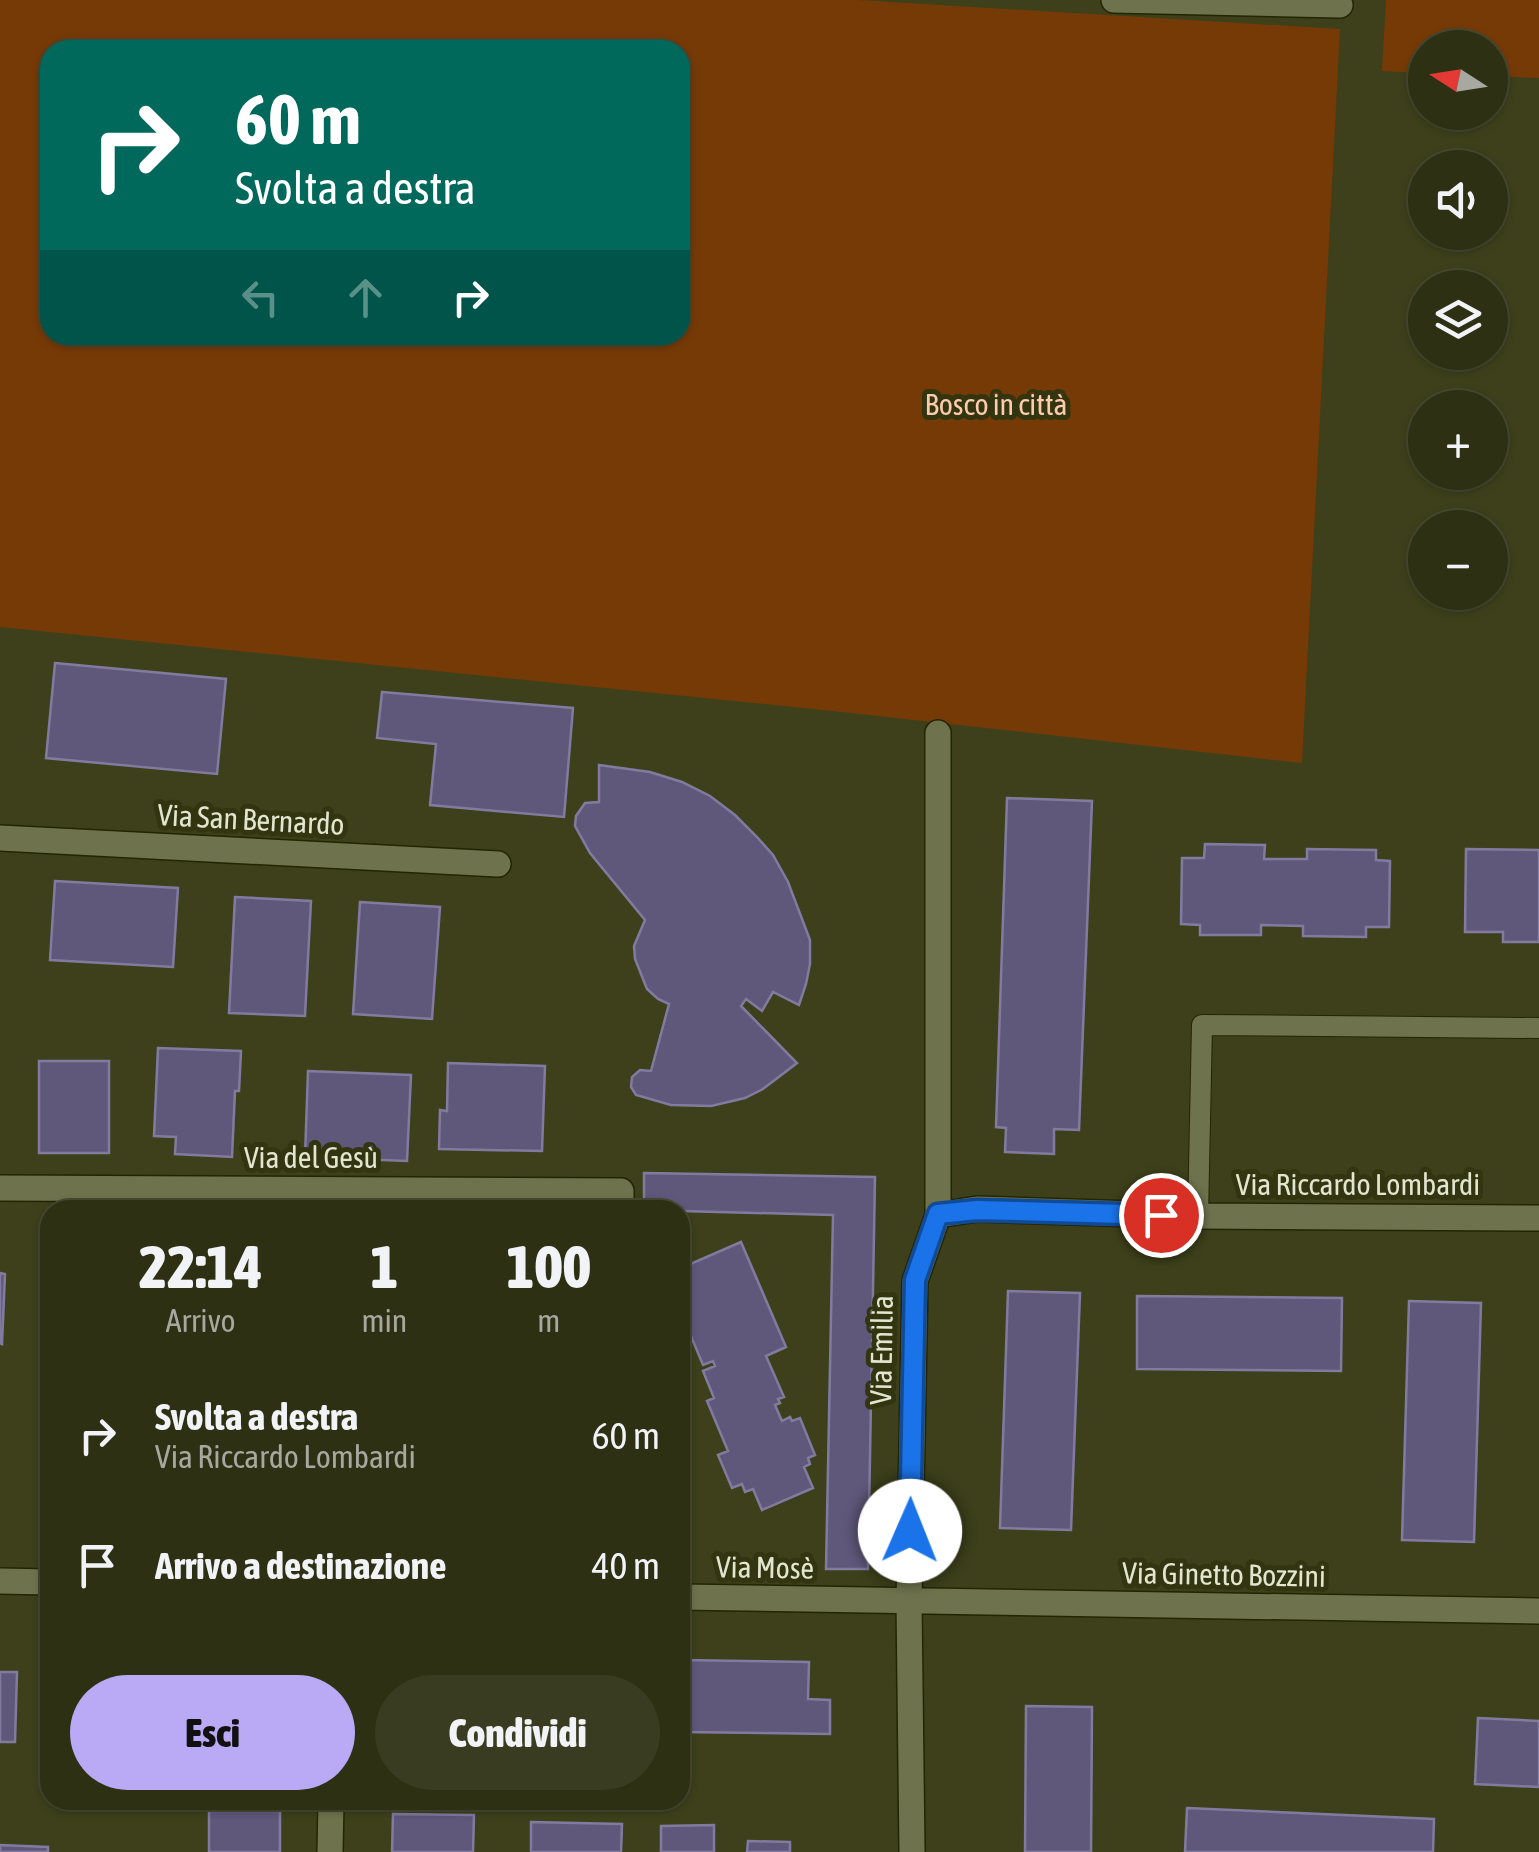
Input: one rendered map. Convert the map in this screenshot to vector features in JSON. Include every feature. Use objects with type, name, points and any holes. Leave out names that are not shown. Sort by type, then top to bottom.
[{"type":"street","points":[[1114,0],[1340,5]]},
{"type":"street","name":"Via Emilia","points":[[912,1852],[909,1603],[915,1280],[938,1214],[938,733]]},
{"type":"street","name":"Via San Bernardo","points":[[0,838],[498,864]]},
{"type":"street","name":"Via del Gesù","points":[[0,1188],[621,1200]]},
{"type":"street","name":"Via Riccardo Lombardi","points":[[938,1214],[977,1210],[1539,1218]]},
{"type":"street","points":[[0,1581],[40,1582]]},
{"type":"street","name":"Via Mosè","points":[[690,1598],[909,1603]]},
{"type":"street","name":"Via Ginetto Bozzini","points":[[909,1603],[1539,1611]]},
{"type":"street","points":[[330,1810],[330,1852]]},
{"type":"lane","points":[[1198,1216],[1202,1026],[1539,1028]]},
{"type":"green space","name":"Bosco in città","points":[[0,0],[858,0],[1340,29],[1302,763],[0,627]]},
{"type":"green space","points":[[1386,0],[1539,0],[1539,78],[1508,77],[1508,30],[1408,30],[1408,72],[1382,71]]},
{"type":"building","points":[[55,663],[226,679],[217,774],[46,758]]},
{"type":"building","points":[[382,692],[573,708],[564,817],[430,805],[436,744],[377,738]]},
{"type":"building","points":[[599,765],[650,772],[710,796],[757,837],[788,882],[810,940],[810,964],[799,1005],[773,992],[762,1011],[746,999],[741,1006],[797,1063],[745,1098],[711,1106],[671,1105],[636,1095],[631,1087],[632,1077],[640,1070],[651,1071],[669,1004],[647,989],[635,959],[634,946],[645,920],[590,853],[575,826],[576,816],[585,803],[599,802]]},
{"type":"building","points":[[1007,798],[1092,801],[1079,1130],[1054,1129],[1054,1154],[1005,1152],[1006,1128],[996,1127]]},
{"type":"building","points":[[1205,844],[1265,845],[1264,859],[1307,859],[1307,849],[1376,850],[1376,860],[1390,861],[1389,927],[1366,927],[1366,937],[1303,936],[1303,926],[1261,925],[1261,935],[1200,935],[1200,925],[1181,924],[1182,858],[1204,858]]},
{"type":"building","points":[[1466,849],[1539,850],[1539,942],[1503,942],[1503,932],[1465,932]]},
{"type":"building","points":[[55,881],[178,888],[173,967],[50,960]]},
{"type":"building","points":[[235,897],[311,901],[305,1016],[229,1013]]},
{"type":"building","points":[[360,902],[440,907],[432,1019],[353,1014]]},
{"type":"building","points":[[158,1048],[241,1051],[232,1157],[175,1154],[176,1137],[154,1136]]},
{"type":"building","points":[[39,1061],[109,1061],[109,1153],[39,1153]]},
{"type":"building","points":[[448,1063],[545,1066],[542,1151],[439,1149],[440,1110],[447,1111]]},
{"type":"building","points":[[308,1071],[411,1075],[407,1161],[305,1157]]},
{"type":"building","points":[[644,1173],[875,1177],[868,1569],[826,1569],[833,1215],[690,1211],[690,1200],[644,1200]]},
{"type":"building","points":[[741,1242],[786,1347],[766,1356],[784,1397],[775,1405],[782,1421],[800,1418],[815,1455],[808,1458],[810,1464],[804,1467],[813,1488],[762,1510],[753,1489],[745,1492],[742,1484],[732,1488],[718,1455],[728,1451],[707,1401],[714,1398],[703,1371],[715,1366],[713,1361],[703,1365],[690,1334],[690,1264]]},
{"type":"building","points":[[0,1273],[5,1274],[2,1344],[0,1343]]},
{"type":"building","points":[[1008,1291],[1080,1293],[1071,1530],[1000,1528]]},
{"type":"building","points":[[1137,1296],[1342,1298],[1341,1371],[1137,1369]]},
{"type":"building","points":[[1409,1301],[1481,1303],[1474,1542],[1402,1540]]},
{"type":"building","points":[[690,1660],[809,1662],[808,1699],[830,1700],[830,1734],[690,1732]]},
{"type":"building","points":[[0,1672],[17,1672],[15,1742],[0,1742]]},
{"type":"building","points":[[1026,1706],[1092,1707],[1091,1852],[1025,1852]]},
{"type":"building","points":[[1478,1718],[1539,1721],[1539,1787],[1475,1784]]},
{"type":"building","points":[[1187,1808],[1434,1819],[1433,1852],[1185,1852]]},
{"type":"building","points":[[209,1811],[280,1811],[280,1852],[209,1852]]},
{"type":"building","points":[[393,1814],[474,1815],[473,1852],[392,1852]]},
{"type":"building","points":[[531,1822],[622,1824],[621,1852],[531,1852]]},
{"type":"building","points":[[714,1825],[714,1852],[661,1852],[661,1826]]},
{"type":"building","points":[[748,1841],[790,1842],[790,1852],[747,1852]]},
{"type":"building","points":[[0,1845],[48,1847],[48,1852],[0,1852]]},
{"type":"route","points":[[910,1531],[915,1280],[938,1214],[977,1210],[1161,1215]]}]
